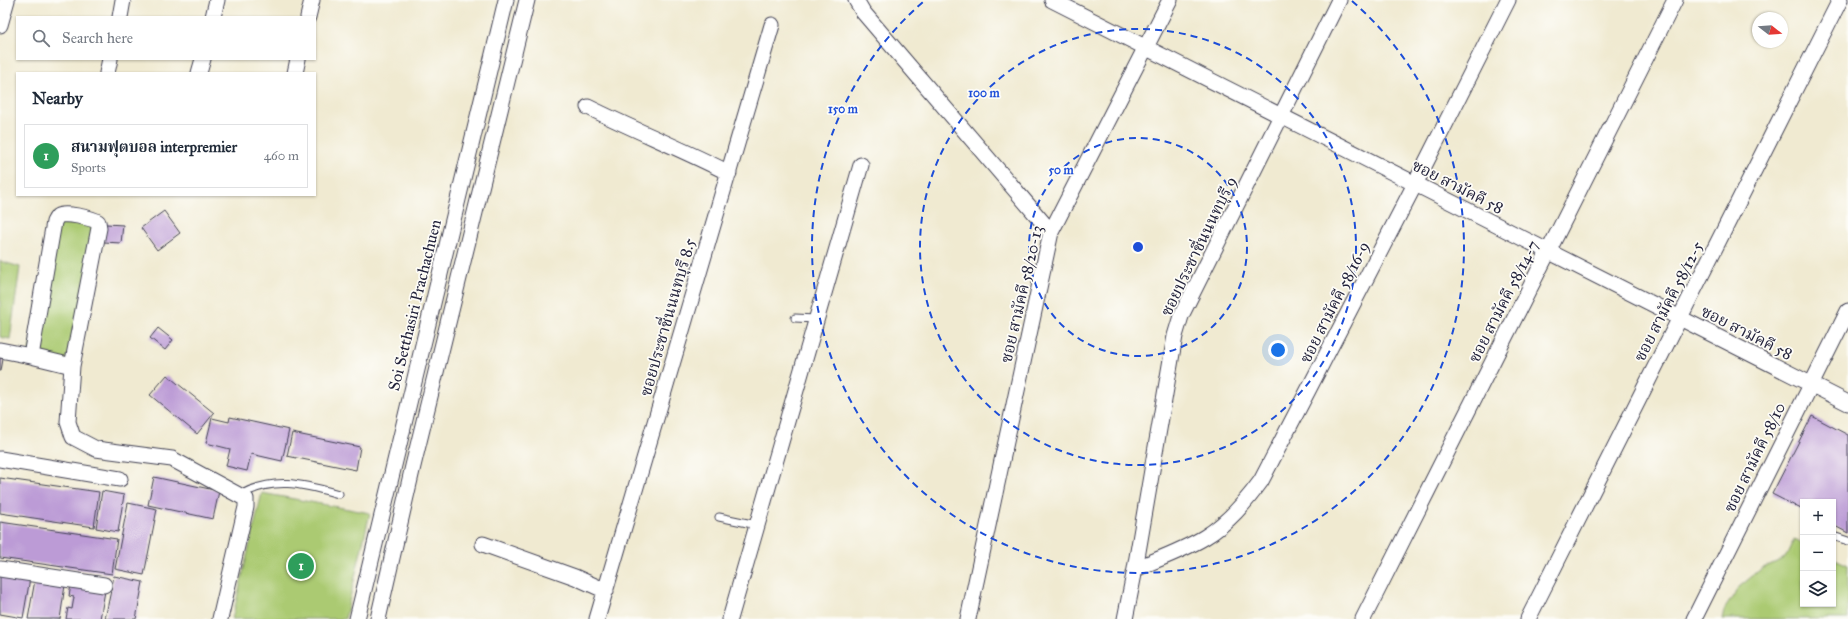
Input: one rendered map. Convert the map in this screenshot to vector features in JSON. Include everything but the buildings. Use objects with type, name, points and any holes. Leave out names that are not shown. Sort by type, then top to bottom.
[{"type":"street","points":[[0,25],[7,0]]},
{"type":"street","points":[[121,16],[123,0]]},
{"type":"street","points":[[213,16],[217,0]]},
{"type":"street","points":[[308,16],[312,0]]},
{"type":"street","name":"Soi Setthasiri Prachachuen","points":[[357,619],[506,0]]},
{"type":"street","points":[[378,619],[413,466],[526,0]]},
{"type":"street","points":[[856,0],[863,12],[1051,232]]},
{"type":"street","name":"ซอย สามัคคี 58","points":[[1052,0],[1848,403]]},
{"type":"street","name":"ซอย สามัคคี 58/20-13","points":[[968,619],[1051,232],[1170,0]]},
{"type":"street","name":"ซอยประชาชื่นนนทบุรี 9","points":[[1125,619],[1175,336],[1181,316],[1339,0]]},
{"type":"street","name":"ซอย สามัคคี 58/16-9","points":[[1135,569],[1205,538],[1223,524],[1244,504],[1261,481],[1415,184],[1508,0]]},
{"type":"street","name":"ซอย สามัคคี 58/14-7","points":[[1363,619],[1675,0]]},
{"type":"street","name":"ซอย สามัคคี 58/12-5","points":[[1528,619],[1840,0]]},
{"type":"street","name":"ซอยประชาชื่นนนทบุรี 8.5","points":[[597,619],[772,25]]},
{"type":"street","points":[[107,72],[110,60]]},
{"type":"street","points":[[199,72],[203,60]]},
{"type":"street","points":[[295,72],[298,60]]},
{"type":"street","points":[[588,107],[641,134],[692,154],[729,173]]},
{"type":"street","points":[[730,619],[860,165]]},
{"type":"street","points":[[31,356],[54,222],[58,216],[64,214],[93,218],[98,222],[99,228],[72,366],[68,422],[73,437],[96,449],[172,459],[246,499],[246,507],[220,619]]},
{"type":"street","name":"ซอย สามัคคี 58/10","points":[[1694,619],[1810,384],[1848,311]]},
{"type":"street","points":[[0,350],[72,366]]},
{"type":"street","points":[[0,459],[120,479]]},
{"type":"street","points":[[484,544],[575,577],[606,591]]},
{"type":"street","points":[[0,569],[104,585]]},
{"type":"lane","points":[[795,318],[816,319]]},
{"type":"lane","points":[[240,495],[259,486],[286,483],[309,486],[339,494]]},
{"type":"lane","points":[[719,517],[757,525]]},
{"type":"lane","points":[[1836,537],[1848,541]]},
{"type":"green space","points":[[54,213],[98,220],[71,364],[28,356]]},
{"type":"green space","points":[[0,261],[20,267],[10,339],[0,337]]},
{"type":"green space","points":[[262,493],[370,513],[345,619],[232,619]]},
{"type":"green space","points":[[1794,539],[1800,542],[1800,607],[1836,607],[1836,559],[1848,565],[1848,619],[1722,619],[1724,610],[1739,587],[1761,569],[1785,558]]},
{"type":"place","name":"สนามฟุตบอล interpremier","points":[[301,566]]}]
